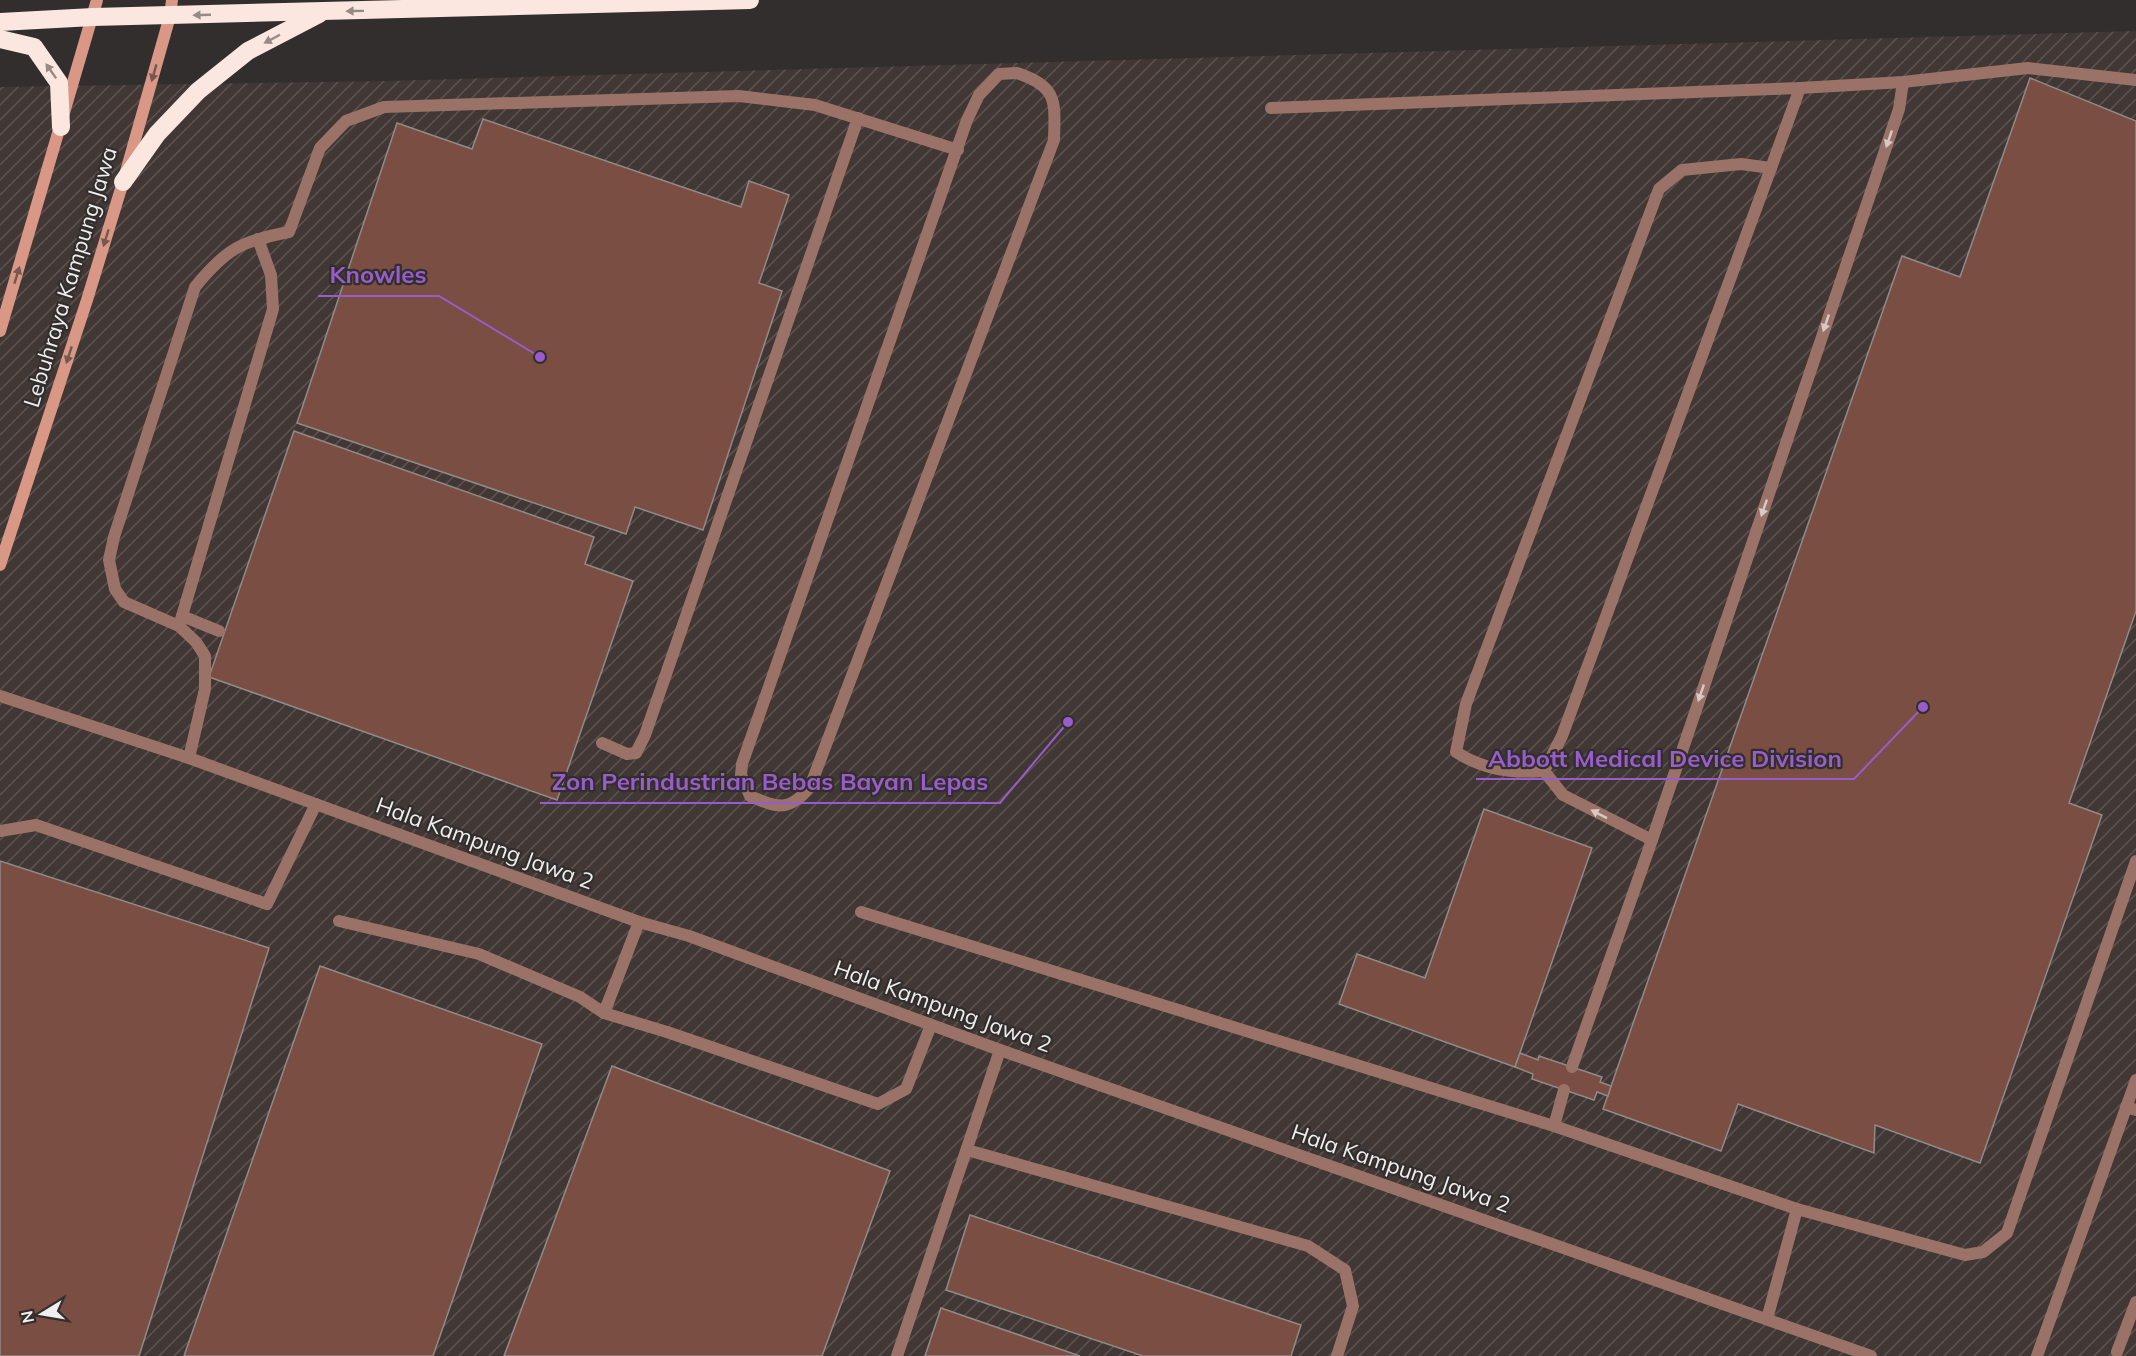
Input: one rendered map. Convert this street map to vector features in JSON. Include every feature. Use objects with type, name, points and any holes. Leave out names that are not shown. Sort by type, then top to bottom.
[{"type":"highway","points":[[0,22],[95,8],[324,12],[750,0]]},
{"type":"highway","points":[[123,182],[157,134],[198,91],[248,51],[324,12]]},
{"type":"highway","points":[[0,39],[34,47],[59,83],[61,127]]},
{"type":"street","points":[[0,331],[95,8]]},
{"type":"street","name":"Lebuhraya Kampung Jawa","points":[[0,565],[123,182],[171,8]]},
{"type":"street","points":[[1271,108],[1800,88],[1903,82],[2028,68],[2136,80]]},
{"type":"street","points":[[1017,73],[1037,80],[1051,94],[1055,109],[1054,140],[810,787],[801,798],[789,806],[776,806],[750,796],[741,775],[742,764],[958,150],[967,120],[979,95],[999,74],[1017,73]]},
{"type":"street","points":[[1572,1067],[1652,840],[1899,109],[1903,82]]},
{"type":"street","points":[[1544,771],[1562,736],[1800,88]]},
{"type":"street","points":[[219,631],[124,602],[115,589],[109,560],[114,537],[195,287],[215,263],[236,248],[258,239],[290,232],[320,148],[346,121],[384,107],[739,96],[815,105],[958,150]]},
{"type":"street","points":[[602,742],[627,754],[636,753],[645,735],[858,118]]},
{"type":"street","points":[[1544,771],[1495,770],[1470,761],[1456,752],[1466,704],[1659,189],[1682,170],[1741,164],[1771,168]]},
{"type":"street","points":[[181,621],[273,309],[271,275],[258,239]]},
{"type":"street","points":[[181,621],[205,656],[205,689],[189,758]]},
{"type":"street","name":"Hala Kampung Jawa 2","points":[[0,696],[189,758],[639,922],[689,936],[1000,1050],[1871,1356]]},
{"type":"street","points":[[1544,771],[1563,795],[1652,840]]},
{"type":"street","points":[[0,831],[36,825],[267,904],[316,804]]},
{"type":"street","points":[[861,912],[1554,1126],[1797,1209],[1965,1255],[1983,1252],[2007,1233],[2136,861]]},
{"type":"street","points":[[339,921],[479,954],[580,998],[604,1013],[667,1032],[878,1104],[906,1089],[931,1024]]},
{"type":"street","points":[[604,1013],[639,922]]},
{"type":"street","points":[[897,1356],[1000,1050]]},
{"type":"street","points":[[2037,1356],[2131,1109],[2136,1080]]},
{"type":"street","points":[[1554,1126],[1564,1089]]},
{"type":"street","points":[[967,1150],[1308,1246],[1344,1270],[1353,1306],[1337,1356]]},
{"type":"street","points":[[1767,1319],[1797,1209]]},
{"type":"street","points":[[2117,1352],[2136,1302]]},
{"type":"shaded area","points":[[2136,31],[2136,1356],[0,1356],[0,87],[386,81]]},
{"type":"building","points":[[2030,78],[2136,121],[2136,611],[2069,803],[2102,815],[1980,1163],[1875,1125],[1874,1153],[1738,1104],[1721,1151],[1603,1109],[1902,256],[1960,277]]},
{"type":"building","points":[[483,119],[741,207],[749,181],[789,195],[759,283],[782,291],[703,530],[635,507],[626,534],[297,423],[397,123],[472,149]]},
{"type":"building","points":[[294,431],[594,537],[585,564],[633,581],[557,800],[209,677]]},
{"type":"building","points":[[1484,809],[1592,848],[1515,1067],[1339,1004],[1357,954],[1425,978]]},
{"type":"building","points":[[0,861],[269,948],[139,1356],[0,1356]]},
{"type":"building","points":[[320,966],[542,1044],[433,1356],[184,1356]]},
{"type":"building","points":[[1520,1053],[1538,1060],[1539,1056],[1602,1077],[1600,1082],[1611,1086],[1608,1096],[1597,1092],[1594,1100],[1532,1079],[1533,1074],[1515,1067]]},
{"type":"building","points":[[612,1066],[890,1171],[822,1356],[504,1356]]},
{"type":"building","points":[[970,1215],[1301,1325],[1291,1356],[1143,1356],[946,1290]]},
{"type":"building","points":[[941,1308],[1080,1356],[925,1356]]},
{"type":"place","name":"Knowles","points":[[540,357]]},
{"type":"place","name":"Abbott Medical Device Division","points":[[1923,707]]},
{"type":"place","name":"Zon Perindustrian Bebas Bayan Lepas","points":[[1068,722]]}]
